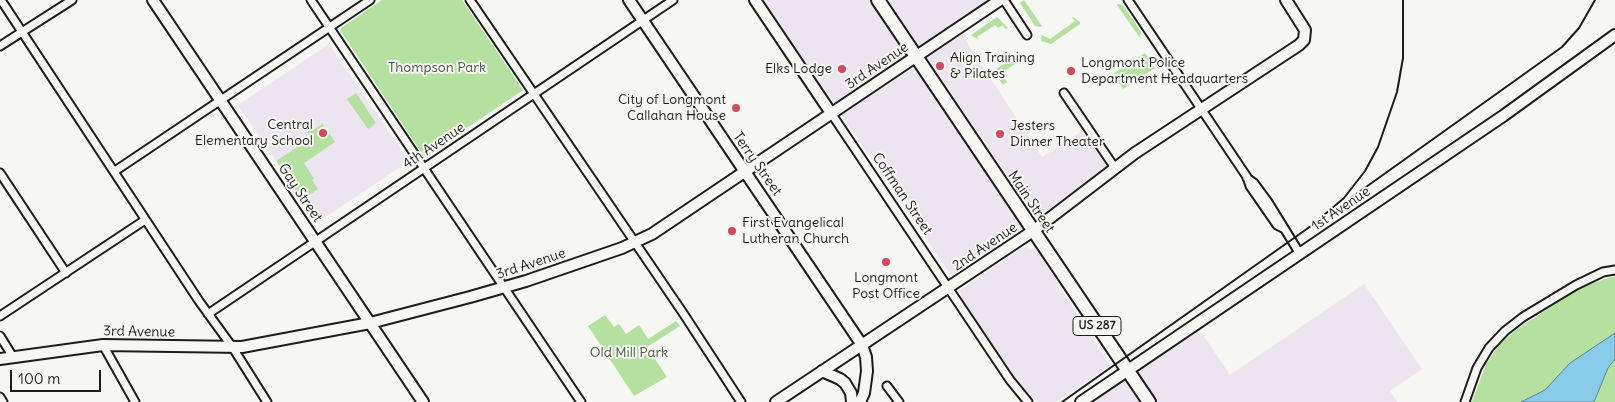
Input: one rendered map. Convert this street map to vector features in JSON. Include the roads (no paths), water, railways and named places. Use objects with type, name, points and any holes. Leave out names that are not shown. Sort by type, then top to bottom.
[{"type":"highway","name":"Main Street","points":[[878,0],[1127,370]]},
{"type":"highway","name":"US 287","points":[[1127,370],[1148,402]]},
{"type":"street","points":[[2,0],[267,402]]},
{"type":"street","points":[[0,46],[72,0]]},
{"type":"street","name":"Gay Street","points":[[153,0],[423,402]]},
{"type":"street","points":[[311,0],[580,402]]},
{"type":"street","points":[[115,171],[370,0]]},
{"type":"street","points":[[470,0],[683,313],[741,402]]},
{"type":"street","name":"Terry Street","points":[[629,0],[862,345]]},
{"type":"street","name":"4th Avenue","points":[[208,314],[673,0]]},
{"type":"street","name":"Coffman Street","points":[[755,0],[1010,380],[1028,402]]},
{"type":"street","points":[[1002,0],[1027,35]]},
{"type":"street","name":"3rd Avenue","points":[[0,359],[102,345],[242,347],[370,323],[504,287],[634,243],[652,234],[1002,0]]},
{"type":"street","points":[[1128,0],[1247,178],[1254,183],[1282,222],[1283,228],[1300,254]]},
{"type":"street","name":"2nd Avenue","points":[[778,402],[1033,231],[1115,168],[1298,45],[1304,40],[1305,30],[1286,0]]},
{"type":"street","name":"1st Avenue","points":[[1081,402],[1511,110],[1615,36]]},
{"type":"street","points":[[1064,93],[1115,168]]},
{"type":"street","points":[[0,174],[66,273]]},
{"type":"street","points":[[0,316],[146,220]]},
{"type":"street","points":[[1465,402],[1477,368],[1488,348],[1505,331],[1523,317],[1576,285],[1603,272],[1615,270]]},
{"type":"street","points":[[0,336],[13,357]]},
{"type":"street","points":[[102,345],[135,402]]},
{"type":"street","points":[[860,402],[864,393],[867,371],[866,356],[862,345]]},
{"type":"street","points":[[822,372],[845,383],[851,393],[852,402]]},
{"type":"street","points":[[888,386],[899,402]]},
{"type":"street","points":[[0,397],[3,402]]},
{"type":"water","points":[[1615,333],[1615,359],[1608,368],[1594,402],[1521,402],[1545,390],[1570,363]]},
{"type":"railway","points":[[1062,402],[1311,226],[1344,198],[1365,171],[1378,147],[1397,92],[1403,58],[1403,0]]},
{"type":"railway","points":[[1345,202],[1562,47],[1579,28],[1595,0]]},
{"type":"place","name":"Align Training & Pilates","points":[[940,66]]},
{"type":"place","name":"Elks Lodge","points":[[842,69]]},
{"type":"place","name":"Longmont Police Department Headquarters","points":[[1071,71]]},
{"type":"place","name":"City of Longmont Callahan House","points":[[736,108]]},
{"type":"place","name":"Central Elementary School","points":[[323,133]]},
{"type":"place","name":"Jesters Dinner Theater","points":[[1000,134]]},
{"type":"place","name":"First Evangelical Lutheran Church","points":[[732,231]]},
{"type":"place","name":"Longmont Post Office","points":[[886,262]]},
{"type":"park label","name":"Thompson Park","points":[[437,68]]},
{"type":"park label","name":"Old Mill Park","points":[[629,353]]}]
